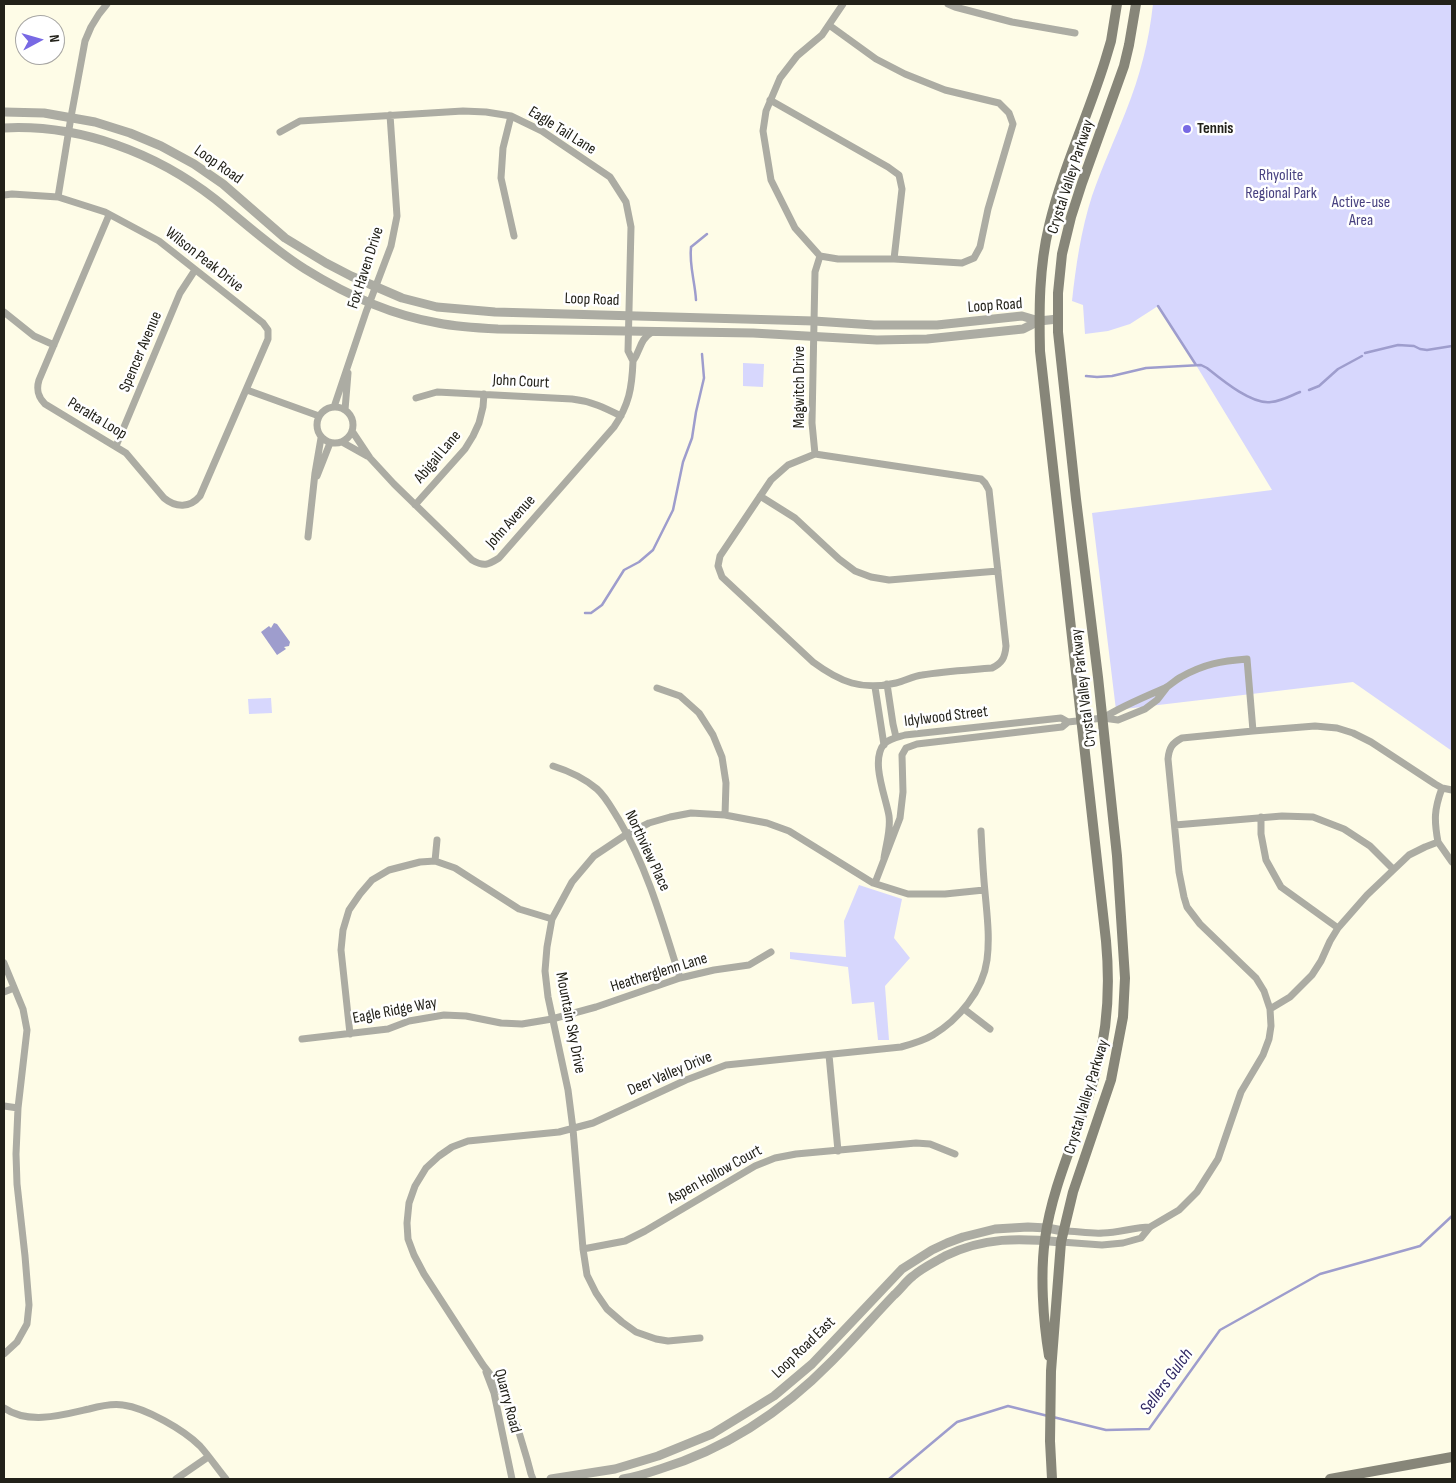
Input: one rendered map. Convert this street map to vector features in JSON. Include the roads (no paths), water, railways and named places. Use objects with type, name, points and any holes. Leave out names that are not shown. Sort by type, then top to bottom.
[{"type":"main road","name":"Crystal Valley Parkway","points":[[1051,1371],[1044,1313],[1044,1240],[1057,1188],[1096,1070],[1105,1030],[1108,1005],[1108,960],[1040,351],[1041,270],[1049,227],[1060,188],[1105,61],[1116,4]]},
{"type":"main road","name":"Crystal Valley Parkway","points":[[1052,1479],[1050,1441],[1051,1371],[1061,1242],[1073,1192],[1111,1080],[1123,1017],[1125,978],[1117,856],[1058,332],[1058,293],[1066,235],[1082,183],[1124,66],[1130,45],[1136,4]]},
{"type":"main road","points":[[1330,1479],[1452,1457]]},
{"type":"street","points":[[58,197],[85,42],[98,14],[107,4]]},
{"type":"street","points":[[829,25],[876,59],[905,74],[946,90],[1000,104],[1009,113],[1013,124],[988,208],[980,247],[974,258],[962,263],[894,259],[838,259],[820,256],[795,228],[771,180],[763,131],[766,111],[780,78],[797,56],[822,35],[843,4]]},
{"type":"street","points":[[948,4],[1012,22],[1075,33]]},
{"type":"street","points":[[770,100],[888,166],[899,175],[902,190],[894,259]]},
{"type":"street","name":"Eagle Tail Lane","points":[[280,132],[300,121],[463,111],[510,116],[542,132],[610,177],[626,202],[631,227],[628,332]]},
{"type":"street","name":"Loop Road","points":[[4,112],[44,113],[71,117],[114,127],[161,146],[194,164],[223,184],[285,238],[326,263],[402,298],[437,307],[495,312],[814,321],[874,325],[937,325],[1022,316],[1040,321]]},
{"type":"street","name":"Fox Haven Drive","points":[[334,407],[391,246],[397,216],[390,115]]},
{"type":"street","points":[[510,116],[502,148],[500,178],[514,236]]},
{"type":"street","name":"Loop Road","points":[[4,128],[34,128],[95,138],[154,160],[183,176],[214,198],[289,259],[370,303],[405,316],[437,323],[498,329],[753,333],[877,340],[926,339],[1023,329],[1040,321]]},
{"type":"street","name":"Wilson Peak Drive","points":[[4,195],[58,197],[109,215],[159,241],[263,323],[268,330],[268,340],[247,390]]},
{"type":"street","name":"Peralta Loop","points":[[109,215],[38,386],[39,397],[45,404],[126,453],[164,498],[180,506],[196,501],[200,496],[247,390]]},
{"type":"street","name":"Magwitch Drive","points":[[815,454],[812,423],[815,272],[820,256]]},
{"type":"street","name":"Spencer Avenue","points":[[116,446],[180,294],[195,270]]},
{"type":"street","points":[[4,312],[34,336],[54,345]]},
{"type":"street","points":[[1040,321],[1058,319]]},
{"type":"street","name":"John Avenue","points":[[352,431],[370,458],[472,560],[480,565],[490,564],[499,558],[614,428],[629,399],[632,383],[633,361],[628,351],[628,332]]},
{"type":"street","name":"John Avenue","points":[[633,361],[639,353],[641,342],[652,332]]},
{"type":"street","name":"Fox Haven Drive","points":[[345,410],[348,368]]},
{"type":"street","points":[[247,390],[319,416]]},
{"type":"street","name":"John Court","points":[[416,398],[437,392],[583,400],[604,407],[621,416]]},
{"type":"street","name":"Abigail Lane","points":[[415,505],[465,449],[474,436],[484,408],[484,394]]},
{"type":"street","points":[[334,407],[345,410],[352,422],[352,431],[346,440],[336,444],[321,438],[316,428],[319,416],[328,408],[334,407]]},
{"type":"street","points":[[308,537],[321,438]]},
{"type":"street","name":"John Avenue","points":[[342,442],[370,458]]},
{"type":"street","points":[[313,488],[330,443]]},
{"type":"street","points":[[815,454],[980,479],[985,483],[989,490],[1006,646],[1005,656],[1000,664],[992,668],[920,675],[875,687],[856,685],[843,681],[813,662],[722,577],[718,566],[720,556],[771,480],[788,465],[815,454]]},
{"type":"street","points":[[760,496],[796,518],[839,559],[855,571],[871,577],[889,580],[998,571]]},
{"type":"street","name":"Idylwood Street","points":[[876,884],[900,818],[903,792],[902,755],[906,748],[917,744],[1062,727],[1068,722],[1082,720],[1102,718],[1118,720],[1145,708],[1157,700],[1167,687],[1178,678],[1199,668],[1222,661],[1247,659],[1252,731]]},
{"type":"street","points":[[887,684],[896,737]]},
{"type":"street","points":[[875,687],[884,745]]},
{"type":"street","points":[[657,688],[680,696],[699,713],[713,735],[722,757],[726,783],[725,815]]},
{"type":"street","name":"Idylwood Street","points":[[884,858],[890,825],[879,756],[884,745],[890,740],[905,735],[1062,718],[1068,722]]},
{"type":"street","points":[[1061,1242],[1123,1243],[1140,1238],[1150,1227],[1179,1210],[1197,1192],[1218,1158],[1241,1092],[1264,1055],[1269,1040],[1271,1026],[1270,1009],[1264,991],[1256,978],[1200,924],[1188,907],[1184,897],[1179,872],[1174,825],[1168,758],[1170,747],[1178,740],[1189,737],[1315,726],[1337,728],[1371,742],[1442,788],[1452,790]]},
{"type":"street","name":"Northview Place","points":[[552,766],[577,774],[597,789],[607,801],[627,834],[650,883],[680,978]]},
{"type":"street","points":[[1442,788],[1434,819],[1438,842],[1452,862]]},
{"type":"street","name":"Mountain Sky Drive","points":[[700,1338],[656,1339],[636,1332],[607,1309],[596,1294],[587,1275],[568,1090],[552,1020],[545,970],[552,919],[572,882],[594,856],[627,834],[649,823],[670,816],[692,813],[725,815],[767,823],[789,831],[876,884],[908,894],[945,894],[984,890]]},
{"type":"street","points":[[1174,825],[1260,817],[1313,817],[1344,829],[1370,846],[1393,869]]},
{"type":"street","points":[[1260,817],[1266,860],[1281,887],[1338,928]]},
{"type":"street","name":"Deer Valley Drive","points":[[483,1364],[424,1274],[408,1239],[409,1203],[415,1186],[426,1168],[452,1147],[468,1141],[559,1132],[593,1123],[715,1068],[742,1063],[901,1047],[917,1043],[932,1036],[964,1009],[980,982],[987,962],[989,936],[981,831]]},
{"type":"street","points":[[435,861],[437,840]]},
{"type":"street","points":[[1270,1009],[1290,997],[1312,976],[1321,962],[1330,941],[1346,917],[1393,869],[1409,855],[1438,842]]},
{"type":"street","points":[[350,1034],[341,950],[343,930],[349,910],[360,894],[372,880],[389,870],[413,863],[435,861],[455,868],[519,909],[552,919]]},
{"type":"street","name":"Heatherglenn Lane","points":[[552,1020],[680,978],[714,970],[749,965],[771,952]]},
{"type":"street","points":[[4,963],[24,1014],[27,1030],[18,1108],[16,1154],[17,1184],[26,1256],[28,1305],[27,1324],[17,1342],[4,1354]]},
{"type":"street","points":[[4,992],[14,988]]},
{"type":"street","points":[[964,1009],[990,1029]]},
{"type":"street","name":"Eagle Ridge Way","points":[[302,1039],[388,1029],[409,1021],[444,1015],[466,1016],[501,1023],[522,1024],[552,1020]]},
{"type":"street","points":[[829,1055],[838,1151]]},
{"type":"street","points":[[4,1106],[18,1108]]},
{"type":"street","name":"Aspen Hollow Court","points":[[583,1249],[625,1241],[755,1166],[775,1158],[796,1154],[916,1143],[930,1144],[955,1154]]},
{"type":"street","name":"Loop Road East","points":[[551,1479],[615,1469],[658,1456],[712,1434],[774,1396],[812,1364],[902,1269],[932,1250],[963,1237],[995,1229],[1028,1227],[1063,1231]]},
{"type":"street","points":[[1063,1231],[1102,1234],[1121,1232],[1138,1227],[1150,1227]]},
{"type":"street","name":"Loop Road East","points":[[623,1479],[633,1478],[680,1463],[716,1448],[762,1421],[793,1397],[831,1362],[913,1276],[938,1260],[970,1247],[1000,1240],[1061,1242]]},
{"type":"street","name":"Quarry Road","points":[[483,1364],[494,1394],[512,1479]]},
{"type":"street","name":"Quarry Road","points":[[483,1364],[496,1382],[518,1428],[533,1479]]},
{"type":"street","points":[[4,1408],[23,1416],[44,1418],[103,1406],[123,1405],[167,1422],[188,1436],[200,1447],[226,1479]]},
{"type":"street","points":[[176,1479],[208,1457]]},
{"type":"waterway","points":[[696,300],[691,247],[707,234]]},
{"type":"waterway","points":[[1158,306],[1196,365]]},
{"type":"waterway","points":[[1365,353],[1398,345],[1414,346],[1427,350],[1452,346]]},
{"type":"waterway","points":[[585,613],[591,613],[602,605],[624,570],[639,562],[653,550],[673,510],[683,462],[692,438],[704,378],[702,354]]},
{"type":"waterway","points":[[1309,390],[1319,386],[1338,369],[1362,356]]},
{"type":"waterway","points":[[1086,376],[1112,376],[1146,368],[1201,365],[1238,391],[1255,400],[1271,402],[1300,392]]},
{"type":"waterway","name":"Sellers Gulch","points":[[1053,1417],[1106,1430],[1149,1429],[1220,1330],[1320,1274],[1420,1246],[1452,1216]]},
{"type":"waterway","name":"Sellers Gulch","points":[[889,1479],[957,1422],[1008,1406],[1048,1416]]},
{"type":"place","name":"Tennis","points":[[1187,129]]},
{"type":"park label","name":"Rhyolite Regional Park","points":[[1281,185]]},
{"type":"park label","name":"Active-use Area","points":[[1361,212]]}]
